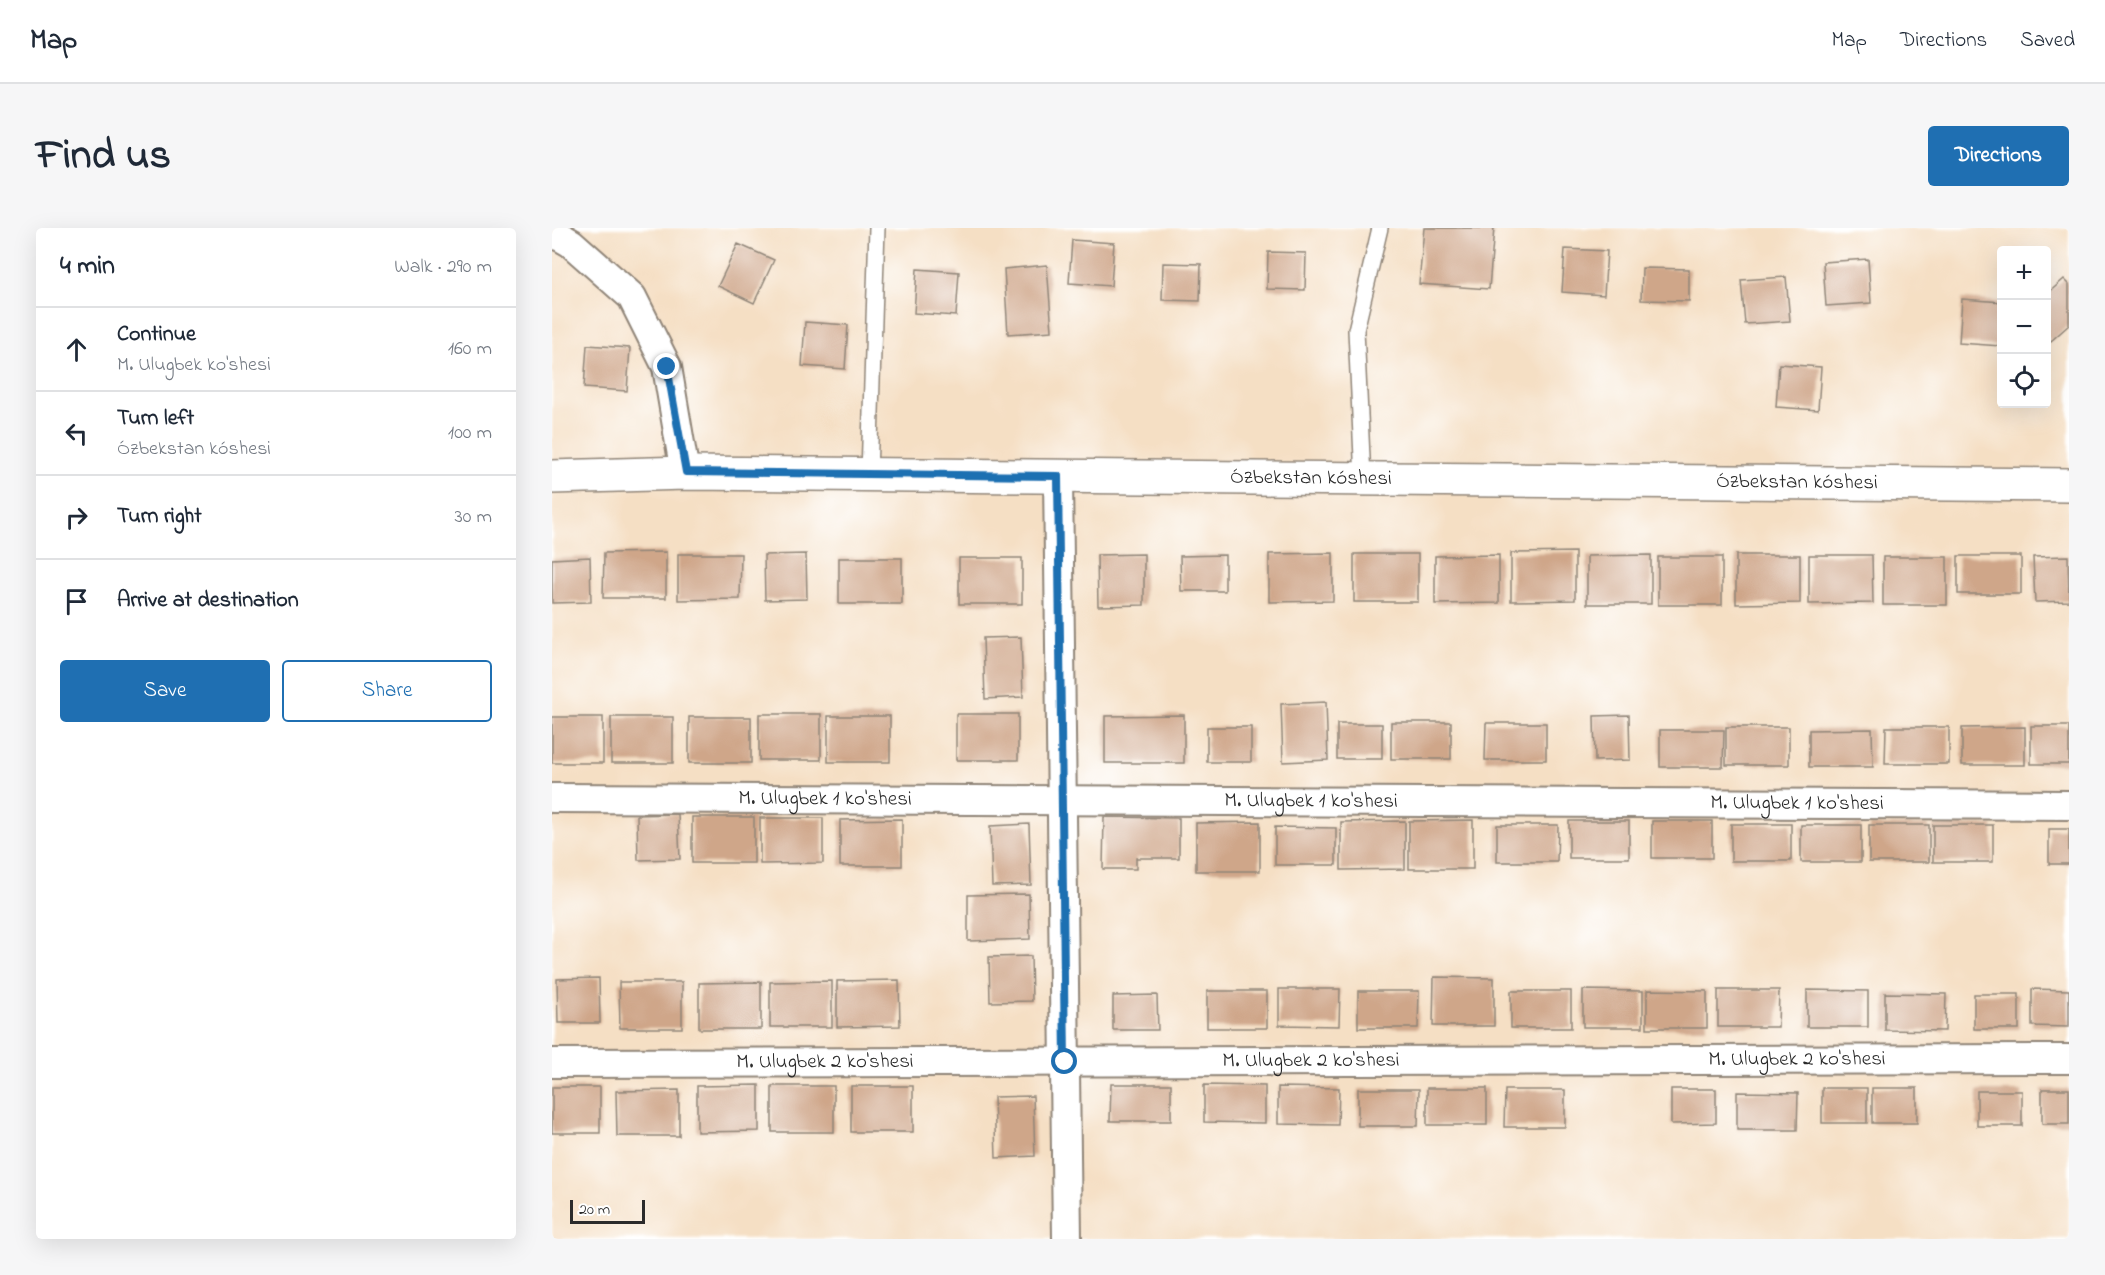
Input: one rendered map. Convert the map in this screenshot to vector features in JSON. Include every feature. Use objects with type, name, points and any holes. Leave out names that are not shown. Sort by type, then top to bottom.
[{"type":"street","points":[[552,232],[571,243],[632,297],[667,367],[686,472]]},
{"type":"street","name":"Ózbekstan kóshesi","points":[[552,477],[686,472],[2069,485]]},
{"type":"street","points":[[1058,476],[1067,1239]]},
{"type":"street","name":"M. Ulugbek 1 ko'shesi","points":[[552,798],[2069,805]]},
{"type":"street","name":"M. Ulugbek 2 ko'shesi","points":[[552,1063],[2069,1059]]},
{"type":"lane","points":[[869,474],[877,228]]},
{"type":"lane","points":[[1363,478],[1356,330],[1380,228]]},
{"type":"building","points":[[1424,228],[1494,228],[1489,289],[1419,284]]},
{"type":"building","points":[[1072,240],[1114,243],[1111,286],[1069,283]]},
{"type":"building","points":[[738,244],[774,260],[754,303],[718,286]]},
{"type":"building","points":[[1565,249],[1607,251],[1604,295],[1562,292]]},
{"type":"building","points":[[1268,252],[1306,253],[1305,290],[1267,289]]},
{"type":"building","points":[[1868,259],[1871,303],[1826,306],[1823,262]]},
{"type":"building","points":[[1163,263],[1201,264],[1200,301],[1162,300]]},
{"type":"building","points":[[1047,265],[1052,331],[1008,334],[1004,269]]},
{"type":"building","points":[[1642,268],[1689,269],[1689,301],[1641,300]]},
{"type":"building","points":[[917,269],[959,272],[956,316],[914,313]]},
{"type":"building","points":[[1786,277],[1790,321],[1745,324],[1741,280]]},
{"type":"building","points":[[2064,279],[2069,284],[2069,325],[2051,341],[2051,300],[2051,291]]},
{"type":"building","points":[[1962,299],[1997,302],[1997,346],[1959,343]]},
{"type":"building","points":[[805,322],[848,325],[845,369],[802,366]]},
{"type":"building","points":[[587,345],[630,348],[627,391],[584,388]]},
{"type":"building","points":[[1779,364],[1821,367],[1818,410],[1776,407]]},
{"type":"building","points":[[666,552],[666,598],[603,598],[604,553]]},
{"type":"building","points":[[1575,552],[1575,600],[1511,601],[1511,553]]},
{"type":"building","points":[[1333,553],[1333,601],[1269,602],[1269,554]]},
{"type":"building","points":[[678,554],[741,554],[740,599],[678,600]]},
{"type":"building","points":[[806,554],[807,599],[765,600],[764,555]]},
{"type":"building","points":[[1144,554],[1144,605],[1098,606],[1097,555]]},
{"type":"building","points":[[1354,554],[1418,554],[1418,602],[1354,602]]},
{"type":"building","points":[[1225,555],[1225,591],[1181,591],[1180,556]]},
{"type":"building","points":[[1499,555],[1499,603],[1435,604],[1435,556]]},
{"type":"building","points":[[1651,555],[1651,604],[1587,604],[1587,556]]},
{"type":"building","points":[[1736,555],[1800,555],[1800,603],[1736,604]]},
{"type":"building","points":[[1809,555],[1872,555],[1873,603],[1809,604]]},
{"type":"building","points":[[1958,556],[2021,556],[2021,594],[1958,594]]},
{"type":"building","points":[[2068,556],[2069,601],[2035,602],[2033,557]]},
{"type":"building","points":[[590,557],[591,602],[552,603],[552,559]]},
{"type":"building","points":[[1658,557],[1722,557],[1722,605],[1658,605]]},
{"type":"building","points":[[1883,557],[1947,557],[1947,605],[1883,605]]},
{"type":"building","points":[[839,558],[902,558],[902,604],[839,604]]},
{"type":"building","points":[[959,558],[1022,558],[1022,604],[959,604]]},
{"type":"building","points":[[1021,637],[1023,697],[985,699],[983,638]]},
{"type":"building","points":[[1326,702],[1328,760],[1283,762],[1281,704]]},
{"type":"building","points":[[759,714],[821,714],[821,760],[759,760]]},
{"type":"building","points":[[956,714],[1018,714],[1018,760],[956,760]]},
{"type":"building","points":[[1184,715],[1184,763],[1105,763],[1105,716]]},
{"type":"building","points":[[1629,715],[1630,760],[1595,761],[1594,716]]},
{"type":"building","points":[[828,716],[890,716],[890,762],[828,762]]},
{"type":"building","points":[[552,717],[603,717],[603,763],[552,763]]},
{"type":"building","points":[[611,717],[673,717],[673,763],[611,763]]},
{"type":"building","points":[[689,717],[751,717],[751,763],[689,763]]},
{"type":"building","points":[[1391,722],[1451,722],[1451,759],[1391,759]]},
{"type":"building","points":[[1486,723],[1546,723],[1546,760],[1485,760]]},
{"type":"building","points":[[1337,724],[1382,724],[1382,759],[1337,759]]},
{"type":"building","points":[[2031,726],[2069,726],[2069,764],[2031,764]]},
{"type":"building","points":[[1207,727],[1251,727],[1251,762],[1207,762]]},
{"type":"building","points":[[1726,727],[1789,727],[1789,765],[1726,765]]},
{"type":"building","points":[[1886,727],[1949,727],[1949,764],[1885,764]]},
{"type":"building","points":[[2025,727],[2025,765],[1962,765],[1962,728]]},
{"type":"building","points":[[1872,729],[1873,767],[1809,767],[1809,730]]},
{"type":"building","points":[[1660,730],[1724,730],[1723,767],[1660,767]]},
{"type":"building","points":[[678,814],[680,859],[638,860],[637,815]]},
{"type":"building","points":[[692,817],[754,817],[754,863],[692,863]]},
{"type":"building","points":[[1104,817],[1179,818],[1179,858],[1136,858],[1136,869],[1103,869]]},
{"type":"building","points":[[760,818],[823,818],[823,863],[760,864]]},
{"type":"building","points":[[902,819],[902,866],[840,866],[840,820]]},
{"type":"building","points":[[1473,820],[1473,869],[1409,869],[1409,821]]},
{"type":"building","points":[[1405,821],[1405,869],[1341,870],[1341,822]]},
{"type":"building","points":[[1569,821],[1629,821],[1629,858],[1569,858]]},
{"type":"building","points":[[1652,821],[1712,821],[1712,858],[1652,858]]},
{"type":"building","points":[[1260,822],[1260,871],[1196,871],[1196,823]]},
{"type":"building","points":[[1029,824],[1031,885],[992,886],[990,826]]},
{"type":"building","points":[[1731,824],[1791,824],[1791,861],[1731,861]]},
{"type":"building","points":[[1497,825],[1558,825],[1557,862],[1497,862]]},
{"type":"building","points":[[1801,825],[1861,825],[1861,862],[1801,862]]},
{"type":"building","points":[[1869,825],[1929,825],[1929,862],[1869,862]]},
{"type":"building","points":[[1933,825],[1993,825],[1993,862],[1933,862]]},
{"type":"building","points":[[1275,827],[1336,828],[1336,865],[1275,865]]},
{"type":"building","points":[[2049,829],[2069,829],[2069,864],[2049,864]]},
{"type":"building","points":[[1029,894],[1030,939],[968,941],[968,895]]},
{"type":"building","points":[[1031,956],[1032,1001],[990,1002],[989,957]]},
{"type":"building","points":[[1434,977],[1494,978],[1494,1026],[1433,1026]]},
{"type":"building","points":[[599,978],[600,1023],[558,1023],[557,979]]},
{"type":"building","points":[[899,980],[900,1026],[837,1027],[837,981]]},
{"type":"building","points":[[832,981],[832,1027],[770,1027],[770,982]]},
{"type":"building","points":[[619,982],[682,982],[682,1028],[620,1028]]},
{"type":"building","points":[[761,982],[761,1029],[699,1029],[699,983]]},
{"type":"building","points":[[1279,989],[1340,989],[1339,1026],[1279,1025]]},
{"type":"building","points":[[2032,989],[2069,990],[2069,1027],[2032,1026]]},
{"type":"building","points":[[1583,990],[1643,991],[1643,1027],[1583,1027]]},
{"type":"building","points":[[1647,990],[1707,991],[1707,1028],[1647,1028]]},
{"type":"building","points":[[1718,990],[1779,990],[1778,1027],[1718,1027]]},
{"type":"building","points":[[1807,990],[1868,991],[1868,1027],[1807,1027]]},
{"type":"building","points":[[1207,991],[1267,991],[1267,1028],[1207,1028]]},
{"type":"building","points":[[1358,991],[1419,991],[1418,1028],[1358,1028]]},
{"type":"building","points":[[1511,991],[1571,991],[1571,1028],[1511,1028]]},
{"type":"building","points":[[1885,993],[1946,994],[1945,1031],[1885,1030]]},
{"type":"building","points":[[1974,994],[2019,994],[2019,1029],[1974,1029]]},
{"type":"building","points":[[1157,995],[1158,1030],[1113,1030],[1113,996]]},
{"type":"building","points":[[1111,1084],[1171,1084],[1171,1121],[1110,1121]]},
{"type":"building","points":[[759,1085],[759,1131],[697,1132],[697,1086]]},
{"type":"building","points":[[1204,1085],[1265,1086],[1265,1123],[1204,1122]]},
{"type":"building","points":[[772,1086],[834,1086],[834,1132],[772,1132]]},
{"type":"building","points":[[851,1086],[913,1086],[913,1132],[851,1132]]},
{"type":"building","points":[[552,1087],[600,1087],[600,1133],[552,1133]]},
{"type":"building","points":[[1278,1087],[1339,1088],[1338,1125],[1278,1124]]},
{"type":"building","points":[[1427,1088],[1487,1088],[1487,1125],[1427,1125]]},
{"type":"building","points":[[1822,1088],[1867,1088],[1867,1123],[1822,1123]]},
{"type":"building","points":[[1872,1088],[1917,1088],[1917,1123],[1872,1123]]},
{"type":"building","points":[[1358,1089],[1419,1089],[1418,1126],[1358,1126]]},
{"type":"building","points":[[1671,1089],[1716,1089],[1716,1123],[1671,1124]]},
{"type":"building","points":[[2042,1089],[2069,1089],[2069,1124],[2042,1124]]},
{"type":"building","points":[[679,1090],[679,1136],[617,1136],[616,1091]]},
{"type":"building","points":[[1505,1090],[1565,1090],[1565,1127],[1504,1127]]},
{"type":"building","points":[[1977,1091],[2022,1091],[2022,1126],[1977,1126]]},
{"type":"building","points":[[1737,1092],[1798,1093],[1797,1130],[1737,1130]]},
{"type":"building","points":[[1033,1096],[1035,1156],[996,1158],[994,1097]]},
{"type":"route","points":[[667,367],[686,472],[1058,476],[1065,1062]]}]
